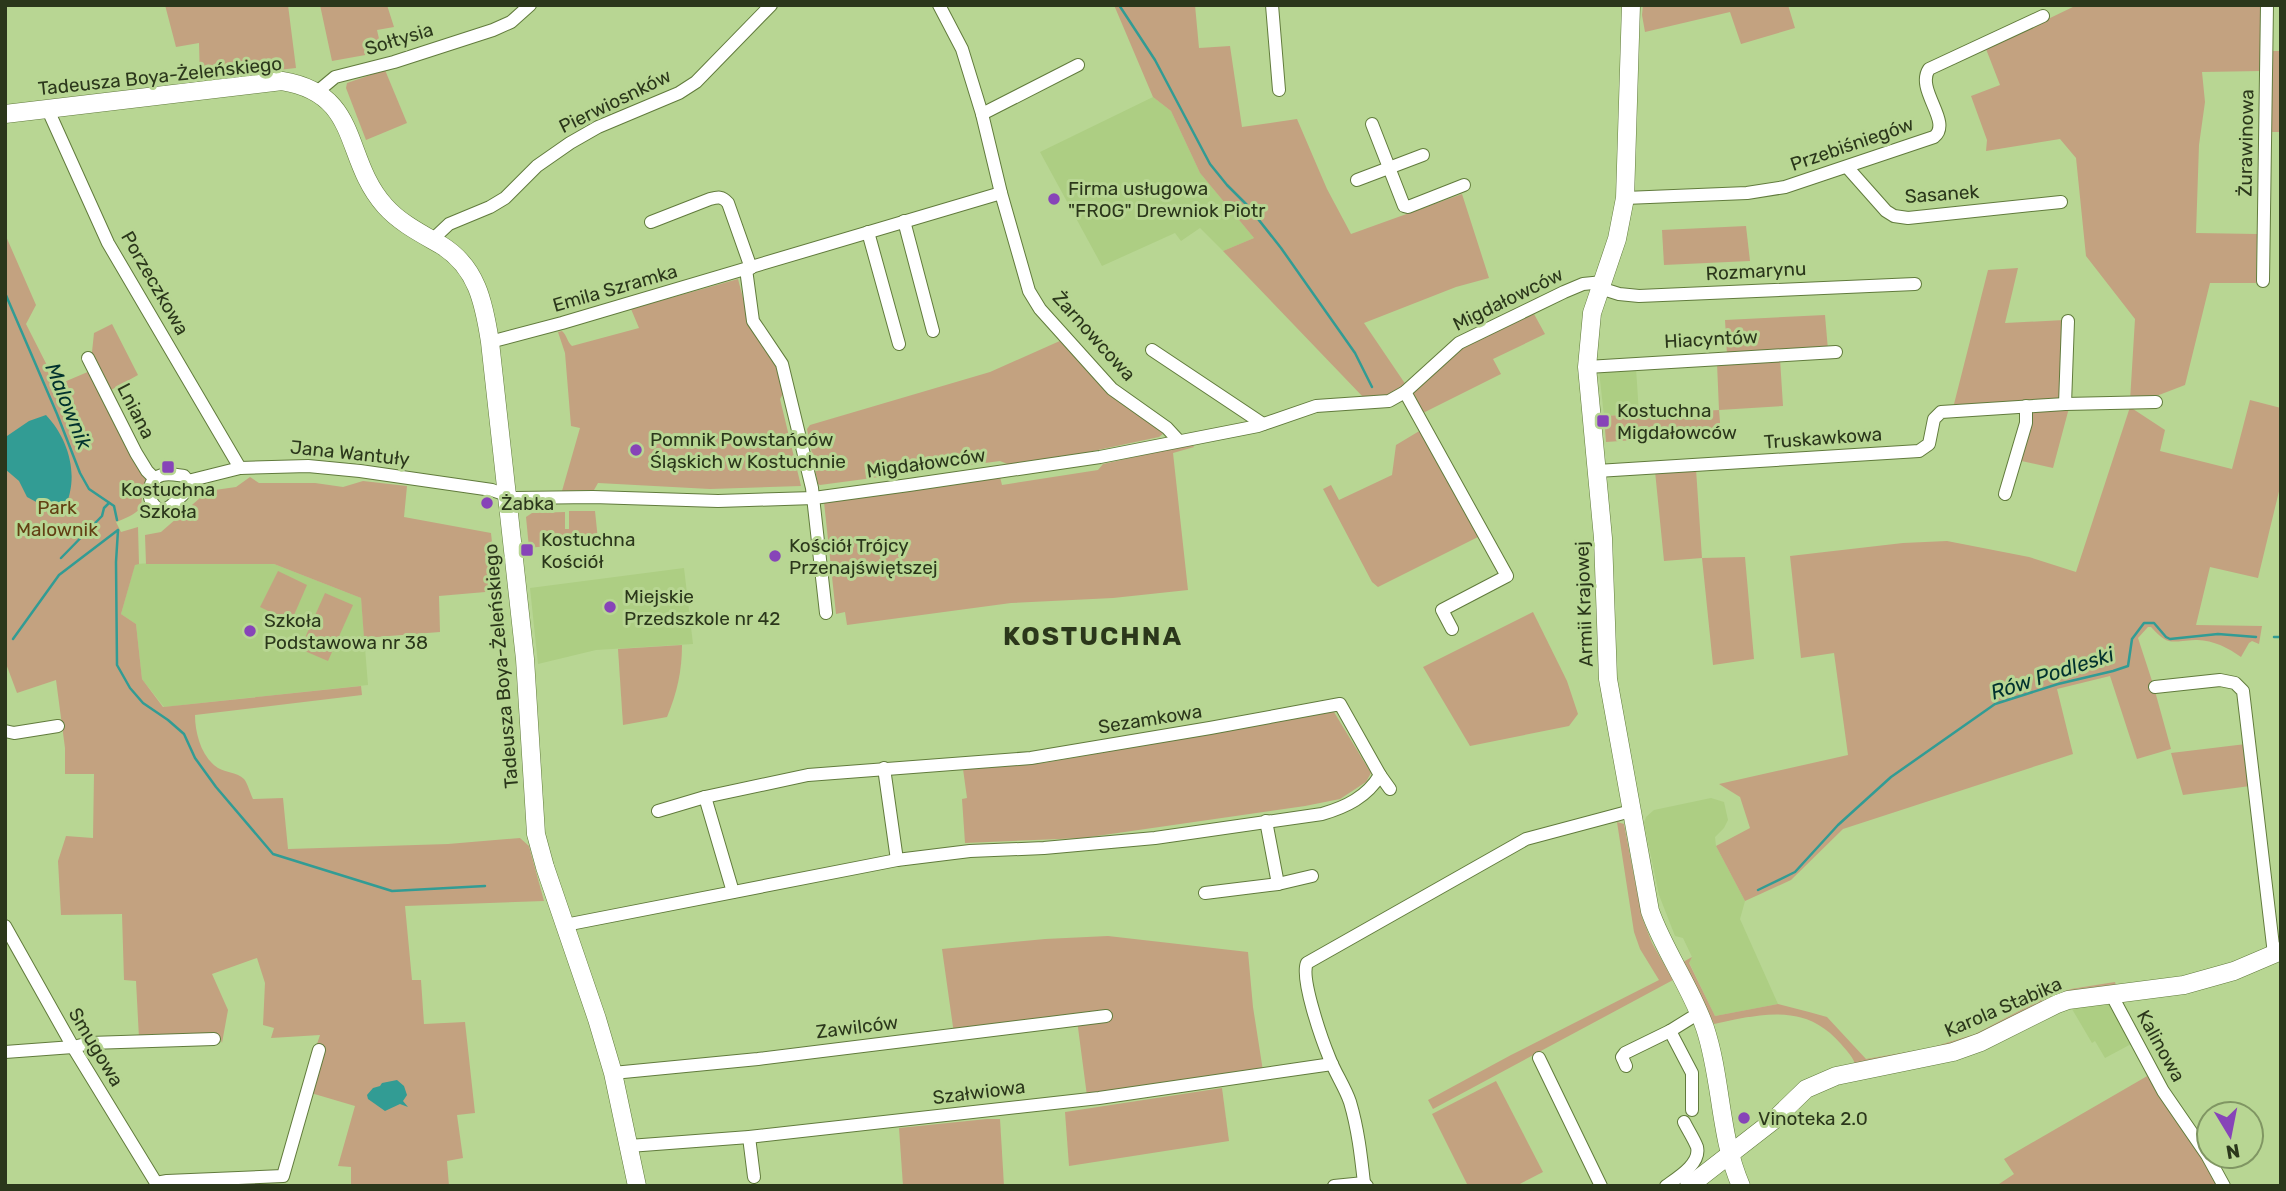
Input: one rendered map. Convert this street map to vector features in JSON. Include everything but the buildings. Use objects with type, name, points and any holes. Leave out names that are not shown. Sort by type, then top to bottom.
[{"type":"street","name":"Sołtysia","points":[[317,92],[335,77],[394,62],[493,30],[511,22],[530,5]]},
{"type":"street","name":"Pierwiosnków","points":[[432,240],[449,224],[505,198],[537,166],[570,143],[598,127],[679,93],[695,82],[771,5]]},
{"type":"street","name":"Żarnowcowa","points":[[939,5],[962,49],[1029,291],[1040,309],[1112,390],[1167,428],[1178,440]]},
{"type":"street","points":[[1272,5],[1279,90]]},
{"type":"street","name":"Armii Krajowej","points":[[1631,5],[1628,171],[1625,198],[1617,239],[1590,327],[1587,367],[1603,538],[1608,678],[1650,911],[1699,1013],[1712,1051],[1730,1156],[1741,1186]]},
{"type":"street","name":"Żurawinowa","points":[[2263,281],[2267,5]]},
{"type":"street","name":"Przebiśniegów","points":[[1625,198],[1770,190],[1934,137],[1940,125],[1925,79],[1929,69],[2043,16]]},
{"type":"street","points":[[982,114],[1078,65]]},
{"type":"street","name":"Tadeusza Boya-Żeleńskiego","points":[[5,114],[282,81],[297,84],[317,92],[329,101],[341,116],[369,181],[385,206],[403,222],[451,252],[474,279],[483,298],[490,341],[525,659],[537,834],[613,1073],[637,1186]]},
{"type":"street","name":"Porzeczkowa","points":[[48,110],[108,243],[240,468]]},
{"type":"street","points":[[1372,124],[1404,206],[1408,207],[1464,185]]},
{"type":"street","points":[[1357,180],[1423,155]]},
{"type":"street","name":"Sasanek","points":[[1847,167],[1886,211],[1894,216],[1925,217],[2061,202]]},
{"type":"street","name":"Emila Szramka","points":[[490,341],[509,338],[748,269],[1001,193]]},
{"type":"street","points":[[650,222],[718,197],[724,198],[728,203],[748,269],[753,321],[782,364],[814,498],[826,613]]},
{"type":"street","points":[[904,221],[933,331]]},
{"type":"street","points":[[868,232],[899,344]]},
{"type":"street","name":"Migdałowców","points":[[507,495],[528,499],[593,497],[718,501],[814,498],[1100,457],[1264,424],[1309,407],[1389,401],[1405,392],[1459,344],[1583,284],[1601,285]]},
{"type":"street","name":"Rozmarynu","points":[[1601,285],[1619,294],[1639,296],[1914,284]]},
{"type":"street","points":[[2065,404],[2068,321]]},
{"type":"street","points":[[1152,350],[1264,424]]},
{"type":"street","name":"Hiacyntów","points":[[1587,367],[1836,352]]},
{"type":"street","name":"Lniana","points":[[88,358],[136,453],[155,479]]},
{"type":"street","points":[[1405,392],[1507,576],[1442,610],[1452,629]]},
{"type":"street","name":"Truskawkowa","points":[[1597,471],[1919,451],[1929,444],[1934,419],[1941,412],[2065,404],[2156,402]]},
{"type":"street","points":[[2005,494],[2026,423],[2026,406]]},
{"type":"street","name":"Jana Wantuły","points":[[155,479],[168,474],[184,476],[188,481],[240,468],[279,466],[360,471],[492,490],[507,495]]},
{"type":"street","points":[[155,479],[148,492],[153,503],[161,509],[167,509],[186,491],[188,481]]},
{"type":"street","name":"Karola Stabika","points":[[1730,1156],[1774,1120],[1805,1089],[1818,1082],[1954,1052],[1981,1042],[2057,1004],[2195,983],[2234,971],[2277,953],[2243,691],[2235,683],[2220,680],[2155,687]]},
{"type":"street","name":"Sezamkowa","points":[[658,811],[705,797],[808,775],[1031,758],[1340,704],[1390,789]]},
{"type":"street","points":[[5,731],[15,733],[58,726]]},
{"type":"street","points":[[884,768],[897,860]]},
{"type":"street","points":[[565,925],[897,860],[970,850],[1044,848],[1155,838],[1322,814],[1342,808],[1373,787],[1380,775]]},
{"type":"street","points":[[705,797],[733,892]]},
{"type":"street","points":[[1334,1186],[1365,1185],[1356,1123],[1312,1005],[1304,972],[1307,963],[1526,839],[1631,811]]},
{"type":"street","points":[[1266,821],[1278,884]]},
{"type":"street","points":[[1205,893],[1278,884],[1312,876]]},
{"type":"street","name":"Smugowa","points":[[5,926],[73,1046],[157,1184]]},
{"type":"street","name":"Kalinowa","points":[[2111,994],[2163,1091],[2207,1155],[2224,1186]]},
{"type":"street","points":[[1626,1066],[1622,1057],[1625,1053],[1699,1013]]},
{"type":"street","name":"Zawilców","points":[[613,1073],[758,1059],[1106,1016]]},
{"type":"street","points":[[1670,1031],[1692,1073],[1692,1110]]},
{"type":"street","points":[[5,1052],[90,1043],[214,1039]]},
{"type":"street","points":[[157,1184],[167,1181],[283,1176],[319,1049]]},
{"type":"street","points":[[1539,1058],[1601,1186]]},
{"type":"street","name":"Szałwiowa","points":[[629,1146],[749,1138],[1099,1098],[1332,1064]]},
{"type":"street","points":[[1666,1186],[1687,1170],[1697,1154],[1684,1122]]},
{"type":"street","points":[[749,1138],[754,1177]]},
{"type":"street","points":[[1689,1186],[1730,1156]]},
{"type":"street","points":[[1706,1186],[1724,1167],[1730,1156]]},
{"type":"shaded area","points":[[1153,97],[1171,111],[1200,173],[1254,238],[1223,251],[1200,228],[1181,241],[1175,233],[1102,266],[1040,152]]},
{"type":"shaded area","points":[[1636,368],[1639,414],[1604,416],[1599,371]]},
{"type":"shaded area","name":"Szkoła Podstawowa nr 38","points":[[135,564],[274,564],[361,598],[368,685],[164,707],[142,679],[136,624],[121,614]]},
{"type":"shaded area","name":"Miejskie Przedszkole nr 42","points":[[684,568],[693,644],[596,650],[538,664],[530,588]]},
{"type":"shaded area","points":[[1711,798],[1724,802],[1728,820],[1715,837],[1716,846],[1745,901],[1740,919],[1778,1004],[1715,1016],[1689,962],[1692,957],[1683,938],[1675,936],[1659,895],[1644,823],[1654,810]]},
{"type":"shaded area","points":[[2110,1002],[2133,1043],[2105,1058],[2095,1041],[2092,1043],[2072,1009]]},
{"type":"green space","points":[[165,5],[288,5],[296,68],[200,79],[199,43],[176,47]]},
{"type":"green space","points":[[320,5],[387,5],[394,27],[377,30],[382,52],[332,61]]},
{"type":"green space","points":[[1114,5],[1195,5],[1199,48],[1230,46],[1242,127],[1297,119],[1327,189],[1351,234],[1462,194],[1489,278],[1456,287],[1364,323],[1406,385],[1391,395],[1364,398],[1223,251],[1254,238],[1200,173],[1171,111],[1153,97]]},
{"type":"green space","points":[[1643,5],[1788,5],[1795,28],[1741,44],[1730,12],[1645,32]]},
{"type":"green space","points":[[2077,5],[2263,5],[2261,71],[2202,72],[2205,102],[2199,145],[2196,233],[2257,234],[2256,283],[2210,283],[2185,385],[2159,395],[2130,401],[2135,319],[2086,256],[2076,158],[2060,139],[1986,151],[1987,140],[1971,96],[2000,85],[1986,49]]},
{"type":"green space","points":[[2270,51],[2281,51],[2281,132],[2269,132]]},
{"type":"green space","points":[[385,70],[407,123],[366,140],[346,88],[347,83]]},
{"type":"green space","points":[[1746,226],[1750,261],[1664,265],[1662,230]]},
{"type":"green space","name":"Park Malownik","points":[[5,234],[36,305],[26,324],[57,385],[90,371],[94,333],[112,324],[138,375],[102,395],[149,478],[144,486],[140,508],[116,522],[121,532],[138,527],[139,564],[135,565],[121,614],[136,624],[142,679],[163,707],[361,686],[362,695],[195,715],[200,745],[212,764],[244,779],[253,799],[283,798],[288,849],[448,844],[520,838],[529,846],[544,901],[405,906],[412,980],[421,980],[424,1024],[465,1022],[475,1113],[457,1115],[463,1158],[447,1161],[449,1186],[351,1186],[351,1167],[338,1166],[355,1106],[311,1093],[316,1047],[320,1035],[271,1038],[274,1028],[263,1025],[265,983],[257,958],[212,974],[228,1010],[222,1043],[219,1034],[139,1038],[136,981],[124,980],[122,914],[61,915],[58,861],[66,836],[93,838],[94,774],[65,774],[65,748],[56,680],[17,693],[5,661]]},
{"type":"green space","points":[[2018,268],[2005,323],[2064,320],[2066,401],[1953,408],[1988,270]]},
{"type":"green space","points":[[738,279],[750,325],[776,364],[784,392],[780,399],[801,486],[710,489],[598,483],[594,490],[562,491],[580,428],[571,426],[565,353],[558,332],[564,333],[572,346],[639,328],[631,309]]},
{"type":"green space","points":[[1534,314],[1545,334],[1493,359],[1501,374],[1423,413],[1413,393],[1460,349]]},
{"type":"green space","points":[[1825,315],[1828,350],[1727,354],[1725,320]]},
{"type":"green space","points":[[1062,340],[1163,429],[1164,433],[1159,437],[1084,453],[1010,465],[1000,461],[818,484],[807,429],[810,425],[990,372]]},
{"type":"green space","points":[[1780,359],[1783,406],[1719,410],[1717,363]]},
{"type":"green space","points":[[2250,400],[2281,408],[2281,483],[2258,578],[2210,567],[2196,625],[2262,626],[2259,644],[2252,641],[2249,643],[2241,657],[2225,647],[2207,641],[2167,640],[2151,627],[2138,638],[2171,749],[2137,759],[2110,676],[2057,689],[2073,754],[1843,829],[1791,880],[1745,901],[1716,846],[1750,828],[1740,797],[1719,784],[1848,755],[1834,653],[1801,658],[1790,556],[1903,543],[1947,541],[2029,557],[2076,572],[2130,407],[2165,430],[2160,451],[2232,469]]},
{"type":"green space","points":[[2069,408],[2053,468],[2017,460],[2031,409]]},
{"type":"green space","points":[[1719,410],[1721,434],[1606,442],[1604,416]]},
{"type":"green space","points":[[1421,430],[1480,536],[1378,587],[1372,582],[1323,489],[1331,485],[1339,500],[1392,475],[1396,445]]},
{"type":"green space","points":[[1192,444],[1194,447],[1173,453],[1188,590],[1113,598],[1011,603],[847,625],[845,612],[836,614],[824,502],[1000,477],[1002,485],[1098,470],[1103,464]]},
{"type":"green space","points":[[1696,469],[1702,558],[1664,561],[1655,471]]},
{"type":"green space","points":[[250,477],[259,483],[315,483],[343,487],[363,481],[407,486],[404,517],[491,533],[497,591],[439,596],[440,632],[364,638],[361,598],[274,564],[146,564],[145,535],[161,532],[208,491],[236,487]]},
{"type":"green space","points":[[569,511],[595,511],[598,540],[529,548],[526,517],[532,513],[565,512],[565,529],[569,529]]},
{"type":"green space","points":[[1745,557],[1754,659],[1713,665],[1702,558]]},
{"type":"green space","points":[[278,571],[307,585],[291,622],[260,607]]},
{"type":"green space","points":[[325,593],[353,605],[328,661],[300,649]]},
{"type":"green space","points":[[1533,612],[1567,681],[1578,714],[1569,726],[1470,746],[1423,667]]},
{"type":"green space","points":[[682,645],[678,682],[667,717],[623,725],[618,649]]},
{"type":"green space","points":[[1334,712],[1371,773],[1366,782],[1340,799],[1083,838],[965,843],[962,799],[967,798],[963,769],[1043,763]]},
{"type":"green space","points":[[2246,744],[2250,786],[2183,795],[2171,753]]},
{"type":"green space","points":[[1617,822],[1624,824],[1642,917],[1652,943],[1673,980],[1433,1109],[1428,1100],[1659,980],[1640,949],[1634,932]]},
{"type":"green space","points":[[1108,936],[1248,952],[1263,1071],[1087,1096],[1077,1020],[954,1034],[942,949]]},
{"type":"green space","points":[[1692,957],[1689,963],[1715,1016],[1778,1004],[1827,1017],[1866,1059],[1930,1048],[1975,1034],[2040,1000],[2071,989],[2115,982],[2117,989],[1970,1041],[1856,1067],[1848,1052],[1827,1031],[1813,1022],[1797,1017],[1765,1015],[1714,1024],[1683,962]]},
{"type":"green space","points":[[2149,1075],[2195,1148],[2195,1170],[2209,1170],[2219,1186],[1996,1186],[2014,1174],[2004,1159]]},
{"type":"green space","points":[[1496,1081],[1543,1172],[1516,1186],[1468,1186],[1432,1114]]},
{"type":"green space","points":[[1222,1088],[1229,1141],[1069,1166],[1065,1112]]},
{"type":"green space","points":[[1000,1119],[1004,1186],[903,1186],[899,1128]]},
{"type":"water","points":[[46,415],[64,441],[71,471],[70,492],[66,504],[62,510],[50,515],[40,504],[27,497],[19,481],[5,469],[7,436],[29,421]]},
{"type":"water","points":[[397,1080],[404,1086],[407,1095],[403,1101],[408,1107],[400,1104],[385,1111],[368,1099],[367,1095],[373,1088]]},
{"type":"waterway","points":[[1119,5],[1155,60],[1210,164],[1281,248],[1355,353],[1372,387]]},
{"type":"waterway","name":"Malownik","points":[[5,293],[80,473],[89,489],[114,506],[117,520]]},
{"type":"waterway","points":[[61,558],[102,516],[109,503]]},
{"type":"waterway","points":[[118,530],[117,665],[130,688],[143,703],[184,734],[195,758],[216,787],[273,854],[392,891],[485,886]]},
{"type":"waterway","name":"Malownik","points":[[13,639],[59,575],[118,530]]},
{"type":"waterway","name":"Rów Podleski","points":[[1758,890],[1795,872],[1838,825],[1891,777],[1995,704],[2128,666],[2132,639],[2144,623],[2154,623],[2170,639],[2218,634],[2256,637]]},
{"type":"waterway","name":"Rów Podleski","points":[[2274,637],[2281,637]]},
{"type":"place","name":"Firma usługowa \"FROG\" Drewniok Piotr","points":[[1054,199]]},
{"type":"place","name":"Kostuchna Migdałowców","points":[[1603,421]]},
{"type":"place","name":"Pomnik Powstańców Śląskich w Kostuchnie","points":[[636,450]]},
{"type":"place","name":"Kostuchna Szkoła","points":[[168,467]]},
{"type":"place","name":"Żabka","points":[[487,503]]},
{"type":"place","name":"Kostuchna Kościół","points":[[527,550]]},
{"type":"place","name":"Kościół Trójcy Przenajświętszej","points":[[775,556]]},
{"type":"place","name":"Miejskie Przedszkole nr 42","points":[[610,607]]},
{"type":"place","name":"Szkoła Podstawowa nr 38","points":[[250,631]]},
{"type":"place","name":"Vinoteka 2.0","points":[[1744,1118]]},
{"type":"district","name":"KOSTUCHNA","points":[[1093,636]]}]
